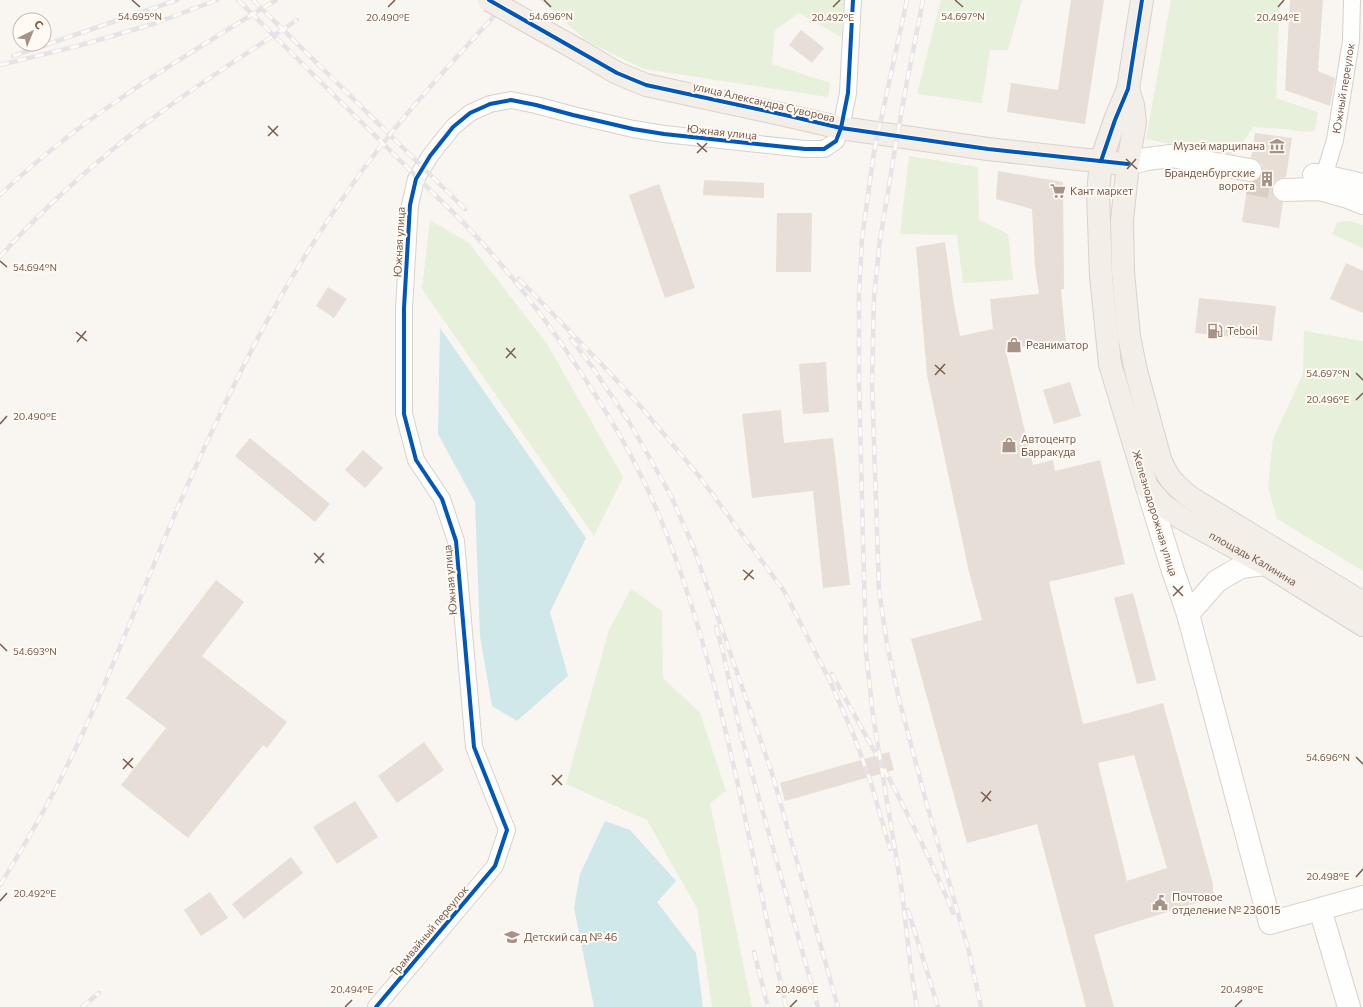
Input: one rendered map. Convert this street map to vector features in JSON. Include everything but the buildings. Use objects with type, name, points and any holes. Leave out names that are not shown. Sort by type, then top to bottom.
[{"type":"main road","name":"улица Александра Суворова","points":[[489,0],[617,73],[646,85],[786,115],[838,134],[1128,164]]},
{"type":"main road","name":"Железнодорожная улица","points":[[1142,0],[1128,89],[1115,120],[1101,161],[1098,193],[1101,276],[1110,364],[1147,487]]},
{"type":"main road","name":"Железнодорожная улица","points":[[1128,89],[1135,122],[1128,164],[1122,220],[1123,272],[1129,336],[1136,371],[1164,471]]},
{"type":"main road","name":"площадь Калинина","points":[[1164,471],[1173,483],[1191,498],[1363,603]]},
{"type":"main road","name":"площадь Калинина","points":[[1147,487],[1164,504],[1182,518],[1265,564],[1363,625]]},
{"type":"street","points":[[838,134],[848,94],[853,0]]},
{"type":"street","name":"Южный переулок","points":[[1324,176],[1335,140],[1351,40],[1352,0]]},
{"type":"street","name":"Южная улица","points":[[495,866],[507,830],[474,747],[456,541],[442,499],[416,460],[404,414],[404,308],[410,205],[416,179],[430,156],[453,128],[470,113],[490,104],[510,100],[633,129],[664,134],[805,150],[824,149],[838,134]]},
{"type":"street","points":[[1128,164],[1147,159],[1171,156],[1249,177]]},
{"type":"street","points":[[1363,185],[1324,176],[1285,183],[1319,189],[1363,203]]},
{"type":"street","name":"Железнодорожная улица","points":[[1147,487],[1172,571],[1188,614],[1270,923],[1320,909]]},
{"type":"street","points":[[1188,614],[1217,581],[1241,567],[1265,564]]},
{"type":"street","name":"Трамвайный переулок","points":[[376,1007],[495,866]]},
{"type":"street","points":[[1349,1007],[1320,909],[1363,897]]},
{"type":"green space","points":[[540,0],[844,0],[841,37],[799,13],[775,30],[772,64],[830,83],[828,97],[644,69],[588,42]]},
{"type":"green space","points":[[941,0],[1022,0],[1008,50],[990,50],[982,103],[917,94]]},
{"type":"green space","points":[[1171,0],[1280,0],[1276,98],[1318,112],[1315,131],[1303,132],[1253,127],[1234,156],[1146,139]]},
{"type":"green space","points":[[909,156],[978,167],[979,220],[1008,234],[1013,280],[963,283],[957,235],[900,234]]},
{"type":"green space","points":[[430,220],[469,243],[547,344],[623,477],[594,536],[422,289]]},
{"type":"green space","points":[[1350,221],[1363,225],[1363,248],[1332,234],[1337,222]]},
{"type":"green space","points":[[1304,331],[1363,341],[1363,571],[1277,519],[1268,487],[1273,439],[1303,374]]},
{"type":"green space","points":[[631,589],[662,611],[663,678],[700,713],[726,791],[710,803],[752,1007],[712,1007],[697,908],[647,820],[566,784],[609,630]]},
{"type":"water","points":[[440,328],[586,538],[550,612],[568,676],[517,721],[492,706],[480,636],[475,502],[438,434]]},
{"type":"water","points":[[605,821],[630,830],[676,881],[657,902],[696,953],[703,1007],[594,1007],[574,908],[580,874]]},
{"type":"tunnel","points":[[1248,183],[1284,190]]},
{"type":"railway","points":[[13,56],[177,0]]},
{"type":"railway","points":[[0,65],[78,46],[153,24],[217,0]]},
{"type":"railway","points":[[238,0],[455,214],[492,254],[543,317],[599,400],[622,439],[661,520],[686,589],[708,660],[734,767],[786,1007]]},
{"type":"railway","points":[[253,0],[465,209]]},
{"type":"railway","points":[[0,195],[31,166],[98,114],[168,67],[276,0]]},
{"type":"railway","points":[[0,885],[38,821],[84,731],[107,679],[171,522],[205,446],[254,345],[283,292],[330,217],[364,168],[398,124],[509,0]]},
{"type":"railway","points":[[907,0],[874,152],[862,238],[859,295],[859,384],[866,652],[873,716],[902,892],[917,1007]]},
{"type":"railway","points":[[923,0],[894,155],[880,240],[874,297],[872,383],[879,590],[887,644],[899,699],[927,805],[969,952],[981,1007]]},
{"type":"railway","points":[[0,257],[26,228],[54,201],[97,162],[134,132],[203,83],[297,20]]},
{"type":"railway","points":[[519,279],[642,408],[699,476],[784,591],[829,679],[854,736],[871,783],[890,849]]},
{"type":"railway","points":[[571,339],[588,361],[628,420],[671,496],[693,546],[772,773],[838,1007]]},
{"type":"railway","points":[[716,627],[741,735],[818,1007]]},
{"type":"railway","points":[[832,674],[877,756]]},
{"type":"railway","points":[[884,769],[903,804],[953,913]]},
{"type":"railway","points":[[908,910],[938,1007]]},
{"type":"railway","points":[[754,952],[768,1007]]},
{"type":"railway","points":[[82,1007],[99,993]]},
{"type":"cycle path","points":[[489,0],[617,73],[646,85],[841,128],[988,149],[1128,164]]},
{"type":"cycle path","points":[[376,1007],[495,866],[507,830],[474,747],[456,541],[442,499],[416,460],[404,414],[404,308],[410,205],[416,179],[430,156],[453,127],[470,113],[490,104],[511,100],[633,129],[664,134],[805,149],[824,149],[836,141],[841,128],[848,93],[853,0]]},
{"type":"cycle path","points":[[1101,161],[1115,120],[1128,89],[1142,0]]},
{"type":"place","name":"Музей марципана","points":[[1277,146]]},
{"type":"place","name":"Бранденбургские ворота","points":[[1267,179]]},
{"type":"place","name":"Кант маркет","points":[[1058,191]]},
{"type":"place","name":"Teboil","points":[[1215,331]]},
{"type":"place","name":"Реаниматор","points":[[1014,345]]},
{"type":"place","name":"Автоцентр Барракуда","points":[[1009,445]]},
{"type":"place","name":"Почтовое отделение № 236015","points":[[1160,903]]},
{"type":"place","name":"Детский сад № 46","points":[[512,937]]}]
